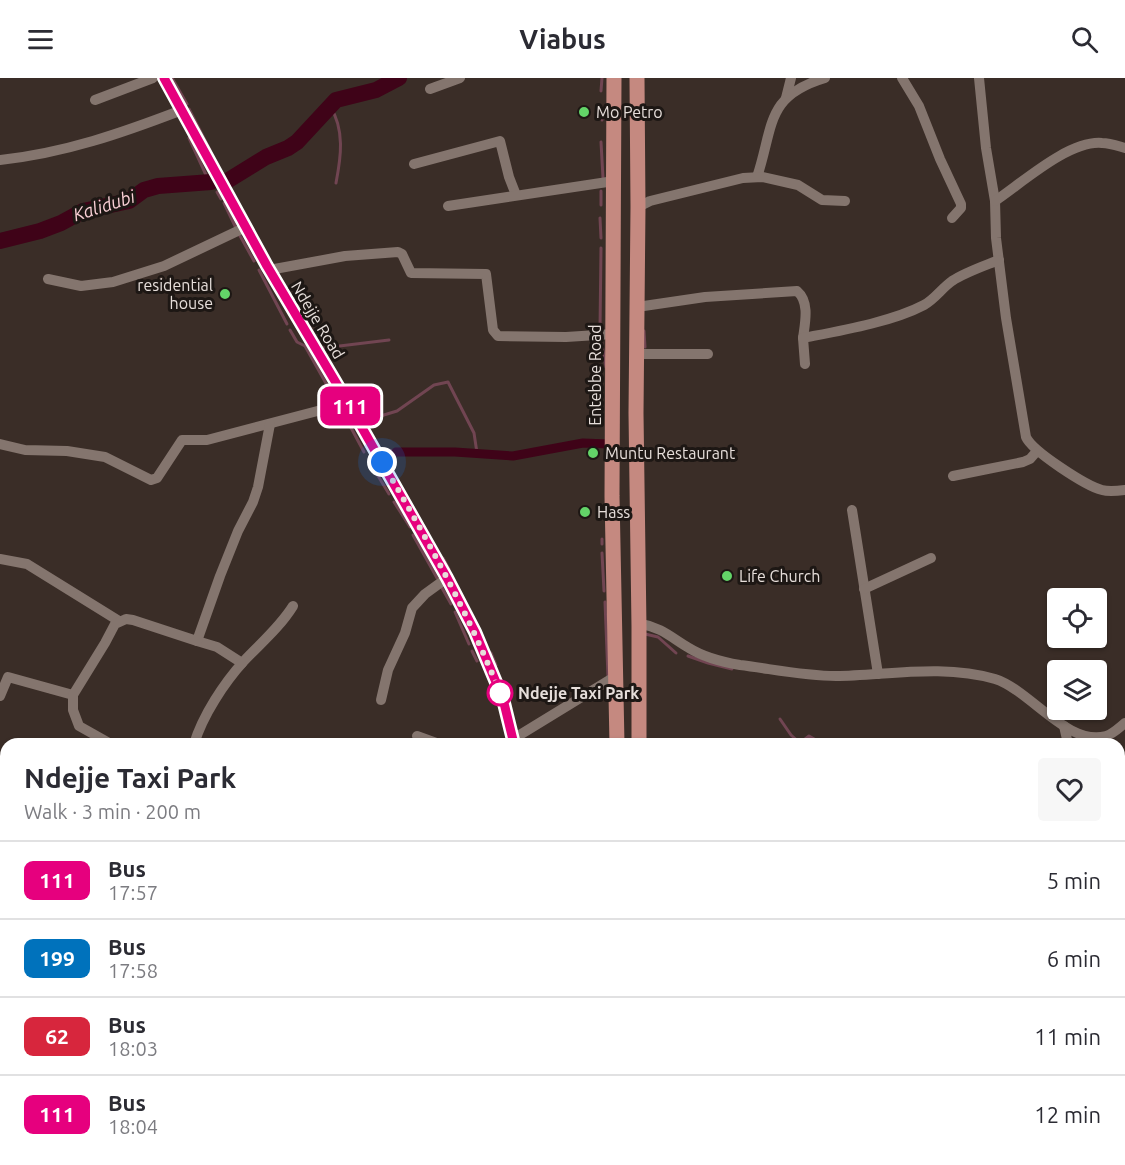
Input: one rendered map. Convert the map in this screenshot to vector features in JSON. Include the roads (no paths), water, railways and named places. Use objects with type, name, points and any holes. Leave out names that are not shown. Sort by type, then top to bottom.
[{"type":"main road","name":"Entebbe Road","points":[[614,78],[612,496],[617,738]]},
{"type":"main road","points":[[637,78],[639,738]]},
{"type":"main road","points":[[613,145],[637,148]]},
{"type":"street","points":[[95,100],[153,78]]},
{"type":"street","name":"Ndejje Road","points":[[164,78],[269,270],[348,403],[447,578],[475,632],[503,699],[510,738]]},
{"type":"street","points":[[430,89],[460,78]]},
{"type":"street","points":[[786,98],[791,78]]},
{"type":"street","points":[[757,177],[774,117],[780,104],[806,84],[825,78]]},
{"type":"street","points":[[902,78],[919,106],[940,159],[962,204],[952,218]]},
{"type":"street","points":[[979,78],[986,148],[995,201],[999,260],[1023,424],[1029,443],[1037,451],[1091,486],[1103,490],[1125,490]]},
{"type":"street","points":[[0,160],[80,146],[182,110]]},
{"type":"street","points":[[414,164],[500,141],[516,195]]},
{"type":"street","points":[[995,201],[1059,156],[1077,147],[1101,143],[1125,148]]},
{"type":"street","points":[[638,207],[650,201],[743,178],[757,177],[798,184],[822,200],[845,201]]},
{"type":"street","points":[[448,206],[614,181]]},
{"type":"street","points":[[48,279],[81,286],[113,282],[164,266],[246,227]]},
{"type":"street","points":[[269,270],[345,256],[398,252],[402,254],[411,273],[486,274],[492,330],[498,336],[566,337],[613,334]]},
{"type":"street","points":[[803,338],[872,323],[911,311],[932,300],[951,282],[999,260]]},
{"type":"street","points":[[637,307],[705,297],[797,291],[802,294],[806,311],[803,338],[805,364]]},
{"type":"street","points":[[637,354],[708,354]]},
{"type":"street","points":[[0,444],[25,450],[67,451],[105,456],[151,480],[157,478],[182,440],[207,440],[348,403]]},
{"type":"street","points":[[197,640],[227,558],[253,502],[270,424]]},
{"type":"street","points":[[953,476],[1023,462],[1030,459],[1037,451]]},
{"type":"street","points":[[852,510],[878,674]]},
{"type":"street","points":[[864,589],[931,558]]},
{"type":"street","points":[[0,559],[27,564],[119,621]]},
{"type":"street","points":[[381,700],[388,670],[405,633],[412,608],[425,594],[447,578]]},
{"type":"street","points":[[197,738],[211,708],[242,663],[283,622],[293,606]]},
{"type":"street","points":[[91,738],[75,718],[73,695],[115,624],[119,621],[133,620],[197,640],[217,647],[242,663]]},
{"type":"street","points":[[639,627],[641,624],[660,628],[701,655],[729,663],[821,675],[946,671],[995,680],[1017,690],[1076,733],[1100,738]]},
{"type":"street","points":[[0,696],[4,676],[73,695]]},
{"type":"street","points":[[517,738],[616,676]]},
{"type":"street","points":[[1109,738],[1125,723]]},
{"type":"street","points":[[1064,726],[1067,738]]},
{"type":"street","points":[[417,736],[422,738]]},
{"type":"waterway","points":[[172,78],[187,104]]},
{"type":"waterway","points":[[227,181],[266,157],[297,142],[336,100],[376,90],[399,78]]},
{"type":"waterway","points":[[601,91],[602,78]]},
{"type":"waterway","points":[[330,106],[340,134],[336,183]]},
{"type":"waterway","points":[[189,109],[210,150]]},
{"type":"waterway","points":[[602,113],[602,120]]},
{"type":"waterway","points":[[189,138],[206,175]]},
{"type":"waterway","points":[[601,142],[603,178]]},
{"type":"waterway","name":"Kalidubi","points":[[0,241],[40,231],[83,211],[129,201],[144,190],[158,186],[211,182]]},
{"type":"waterway","points":[[601,191],[601,205]]},
{"type":"waterway","points":[[217,192],[221,199]]},
{"type":"waterway","points":[[224,203],[235,226]]},
{"type":"waterway","points":[[600,218],[601,238]]},
{"type":"waterway","points":[[239,234],[254,261]]},
{"type":"waterway","points":[[600,330],[601,248]]},
{"type":"waterway","points":[[259,270],[287,324]]},
{"type":"waterway","points":[[305,319],[328,359]]},
{"type":"waterway","points":[[290,330],[297,342],[305,346],[337,403]]},
{"type":"waterway","points":[[644,331],[645,347]]},
{"type":"waterway","points":[[601,339],[606,367]]},
{"type":"waterway","points":[[323,348],[389,340]]},
{"type":"waterway","points":[[364,421],[397,411],[434,385],[448,382],[474,433],[477,453]]},
{"type":"waterway","points":[[342,411],[364,452]]},
{"type":"waterway","points":[[396,452],[455,452],[513,456],[583,443],[609,444]]},
{"type":"waterway","points":[[381,452],[384,449],[396,452]]},
{"type":"waterway","points":[[369,461],[389,494]]},
{"type":"waterway","points":[[394,502],[410,527]]},
{"type":"waterway","points":[[413,535],[437,578]]},
{"type":"waterway","points":[[602,539],[602,544]]},
{"type":"waterway","points":[[602,553],[604,591]]},
{"type":"waterway","points":[[443,558],[449,569]]},
{"type":"waterway","points":[[442,588],[451,604]]},
{"type":"waterway","points":[[605,602],[608,677]]},
{"type":"waterway","points":[[455,612],[469,644]]},
{"type":"waterway","points":[[645,634],[658,637],[676,653]]},
{"type":"waterway","points":[[472,651],[477,661]]},
{"type":"waterway","points":[[491,653],[496,665]]},
{"type":"waterway","points":[[688,656],[732,669]]},
{"type":"waterway","points":[[780,719],[794,738]]},
{"type":"waterway","points":[[806,738],[809,736],[812,738]]},
{"type":"place","name":"Mo Petro","points":[[584,112]]},
{"type":"place","name":"residential house","points":[[225,294]]},
{"type":"place","name":"Muntu Restaurant","points":[[593,453]]},
{"type":"place","name":"Hass","points":[[585,512]]},
{"type":"place","name":"Life Church","points":[[727,576]]},
{"type":"place","name":"Ndejje Taxi Park","points":[[500,693]]}]
